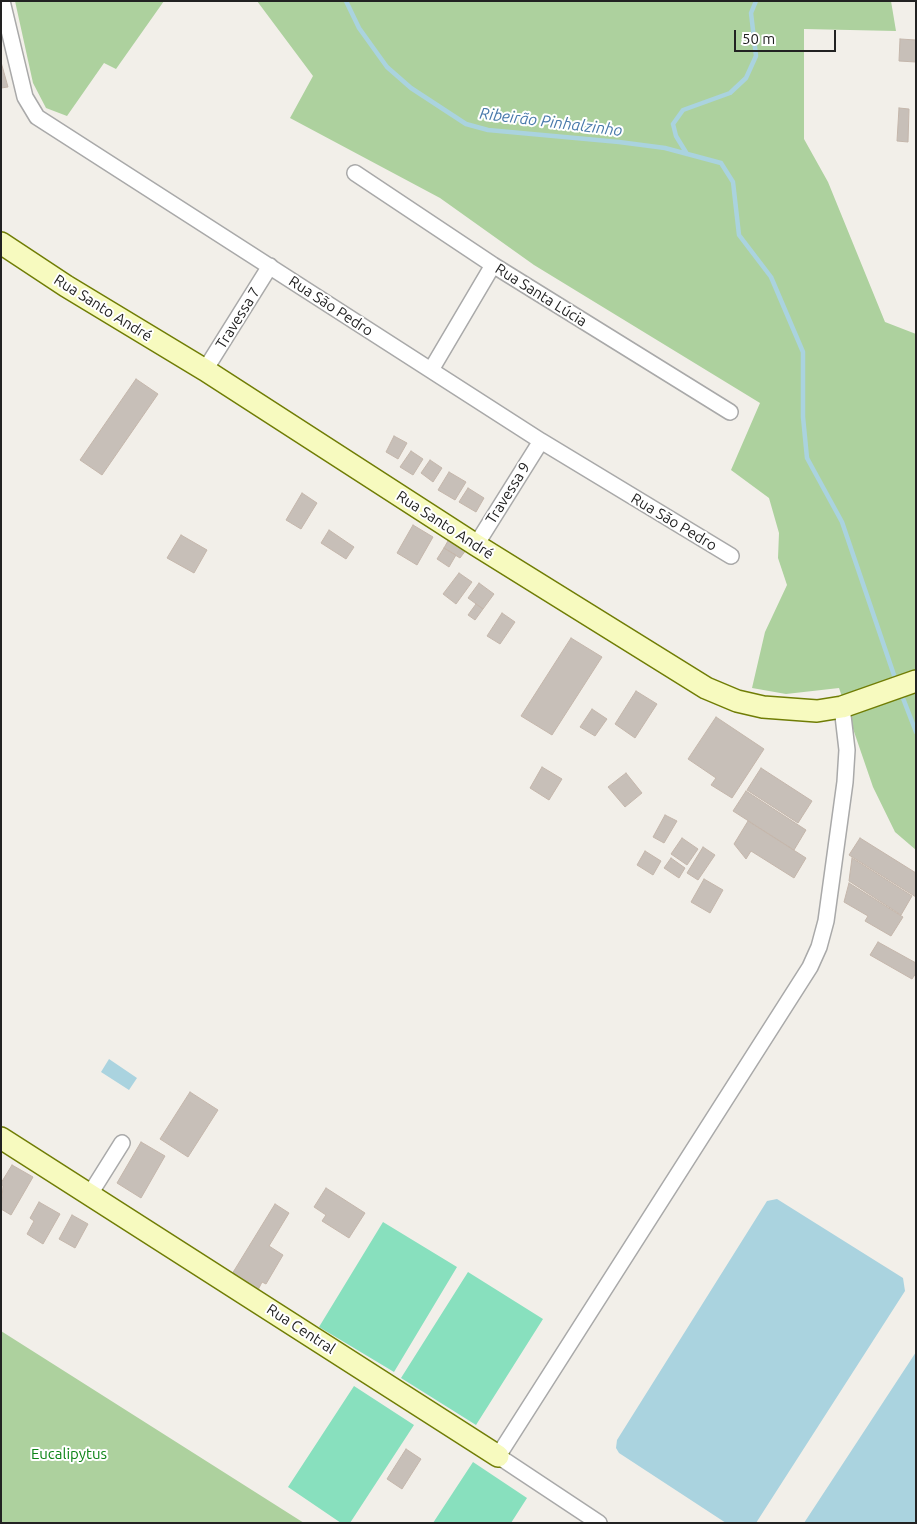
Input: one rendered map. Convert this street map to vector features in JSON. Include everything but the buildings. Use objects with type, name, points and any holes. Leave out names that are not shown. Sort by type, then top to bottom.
[{"type":"street","name":"Rua São Pedro","points":[[2,1],[25,96],[37,117],[541,441],[731,556]]},
{"type":"street","name":"Rua Santa Lúcia","points":[[355,173],[493,265],[730,412]]},
{"type":"street","name":"Rua Santo André","points":[[1,244],[66,286],[205,370],[476,545],[706,688],[737,701],[763,707],[803,711],[842,707],[916,681]]},
{"type":"street","points":[[431,370],[493,265]]},
{"type":"street","name":"Travessa 7","points":[[205,370],[270,266]]},
{"type":"street","name":"Travessa 9","points":[[476,545],[541,441]]},
{"type":"street","points":[[498,1456],[810,967],[819,947],[826,921],[845,782],[847,750],[842,707]]},
{"type":"street","name":"Rua Central","points":[[1,1138],[600,1523]]},
{"type":"street","points":[[90,1194],[122,1143]]},
{"type":"green space","points":[[15,1],[164,1],[116,69],[104,63],[67,116],[46,108],[33,83]]},
{"type":"green space","points":[[257,1],[891,1],[896,31],[804,29],[804,139],[828,182],[885,322],[916,334],[916,850],[895,832],[873,787],[839,688],[786,694],[752,688],[765,632],[787,585],[778,558],[779,533],[769,498],[731,470],[760,403],[534,265],[440,198],[290,118],[313,76]]},
{"type":"green space","points":[[383,1222],[457,1267],[394,1372],[319,1327]]},
{"type":"green space","points":[[468,1272],[543,1319],[476,1425],[401,1378]]},
{"type":"green space","name":"Eucalipytus","points":[[1,1331],[304,1523],[1,1523]]},
{"type":"green space","points":[[354,1386],[414,1425],[350,1523],[341,1523],[288,1487]]},
{"type":"green space","points":[[473,1462],[527,1498],[511,1523],[433,1523]]},
{"type":"water","points":[[109,1059],[137,1078],[129,1090],[101,1072]]},
{"type":"water","points":[[777,1199],[903,1278],[905,1291],[756,1523],[726,1523],[619,1453],[616,1448],[617,1440],[767,1201]]},
{"type":"water","points":[[916,1352],[916,1523],[804,1523]]},
{"type":"waterway","name":"Ribeirão Pinhalzinho","points":[[346,1],[359,28],[387,67],[411,88],[466,124],[488,130],[665,148],[721,163],[733,182],[739,235],[771,277],[803,352],[803,417],[807,458],[842,522],[896,681]]},
{"type":"waterway","points":[[687,154],[676,136],[673,124],[683,110],[730,93],[746,78],[756,56],[751,13],[756,1]]},
{"type":"waterway","points":[[901,693],[916,732]]}]
